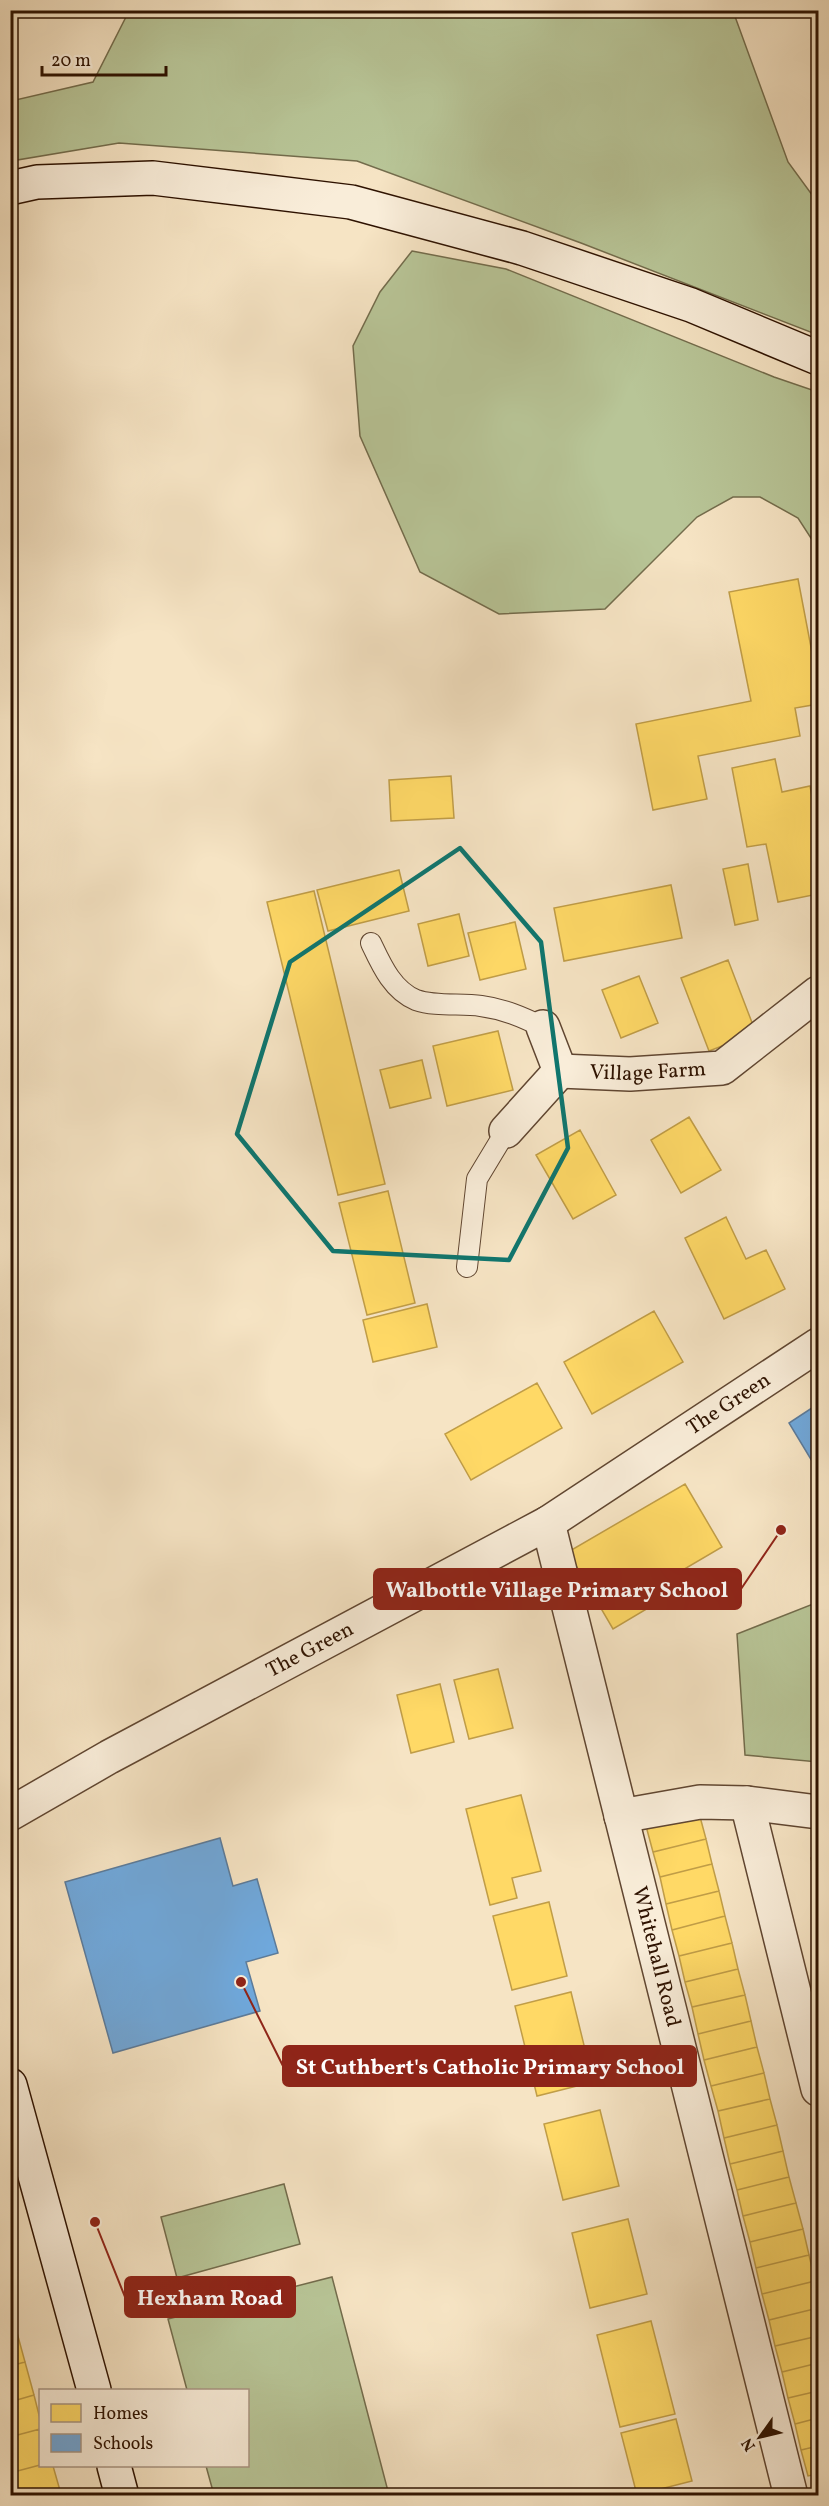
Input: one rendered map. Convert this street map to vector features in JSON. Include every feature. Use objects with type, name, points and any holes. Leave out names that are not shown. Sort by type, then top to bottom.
[{"type":"street","points":[[10,188],[37,182],[153,178],[351,202],[533,252],[692,305],[819,358]]},
{"type":"street","name":"Village Farm","points":[[560,1071],[630,1074],[722,1068],[819,993]]},
{"type":"street","name":"Village Farm","points":[[543,1028],[560,1071]]},
{"type":"street","name":"Village Farm","points":[[506,1131],[560,1071]]},
{"type":"street","name":"The Green","points":[[10,1814],[109,1757],[548,1523],[819,1345]]},
{"type":"street","name":"Whitehall Road","points":[[548,1523],[791,2496]]},
{"type":"street","points":[[621,1816],[700,1802],[747,1803],[819,1812]]},
{"type":"street","points":[[747,1803],[819,2089]]},
{"type":"street","points":[[10,2085],[93,2389]]},
{"type":"street","points":[[114,2467],[122,2496]]},
{"type":"street","points":[[802,2496],[819,2491]]},
{"type":"lane","points":[[371,943],[382,968],[393,983],[417,1000],[502,1009],[543,1028]]},
{"type":"lane","points":[[467,1267],[477,1179],[506,1131]]},
{"type":"highlighted area","points":[[460,848],[541,942],[568,1148],[509,1260],[333,1251],[237,1134],[290,962]]},
{"type":"green space","points":[[129,11],[733,11],[788,162],[818,203],[818,335],[581,243],[357,161],[119,143],[11,161],[11,101],[93,82]]},
{"type":"green space","points":[[412,251],[506,269],[774,377],[818,392],[818,549],[798,518],[760,497],[733,497],[697,517],[605,609],[499,614],[420,572],[360,436],[353,346],[380,292]]},
{"type":"green space","points":[[818,1602],[818,1762],[745,1755],[737,1634]]},
{"type":"green space","points":[[284,2184],[300,2244],[177,2278],[161,2217]]},
{"type":"green space","points":[[332,2277],[389,2495],[214,2495],[206,2467],[249,2467],[249,2389],[187,2389],[168,2319]]},
{"type":"building: Homes","points":[[798,579],[818,684],[818,704],[795,708],[800,736],[698,756],[707,799],[653,810],[636,724],[751,701],[729,592]]},
{"type":"building: Homes","points":[[775,759],[782,792],[810,786],[818,828],[818,894],[778,902],[766,844],[747,847],[732,768]]},
{"type":"building: Homes","points":[[451,776],[454,818],[391,821],[389,780]]},
{"type":"building: Homes","points":[[748,864],[758,920],[735,925],[723,869]]},
{"type":"building: Homes","points":[[399,870],[409,911],[328,931],[317,890]]},
{"type":"building: Homes","points":[[671,885],[682,938],[564,961],[554,908]]},
{"type":"building: Homes","points":[[314,891],[385,1184],[338,1195],[267,902]]},
{"type":"building: Homes","points":[[459,914],[469,956],[428,966],[418,924]]},
{"type":"building: Homes","points":[[515,922],[526,969],[480,980],[468,933]]},
{"type":"building: Homes","points":[[728,960],[756,1033],[709,1051],[681,978]]},
{"type":"building: Homes","points":[[639,976],[658,1023],[621,1038],[602,990]]},
{"type":"building: Homes","points":[[498,1031],[513,1090],[447,1106],[433,1046]]},
{"type":"building: Homes","points":[[422,1060],[431,1098],[390,1108],[380,1070]]},
{"type":"building: Homes","points":[[689,1117],[721,1170],[681,1193],[651,1140]]},
{"type":"building: Homes","points":[[580,1130],[616,1195],[573,1219],[536,1155]]},
{"type":"building: Homes","points":[[388,1191],[415,1303],[367,1315],[339,1203]]},
{"type":"building: Homes","points":[[726,1217],[746,1259],[766,1250],[785,1289],[724,1319],[685,1238]]},
{"type":"building: Homes","points":[[427,1304],[437,1347],[373,1362],[363,1320]]},
{"type":"building: Homes","points":[[654,1311],[683,1362],[592,1414],[564,1362]]},
{"type":"building: Homes","points":[[537,1383],[562,1428],[471,1480],[445,1434]]},
{"type":"building: Homes","points":[[685,1484],[722,1547],[652,1588],[660,1601],[613,1629],[568,1552]]},
{"type":"building: Homes","points":[[498,1669],[513,1728],[469,1739],[454,1680]]},
{"type":"building: Homes","points":[[440,1684],[454,1742],[411,1753],[397,1695]]},
{"type":"building: Homes","points":[[521,1795],[541,1871],[512,1878],[517,1898],[490,1905],[466,1809]]},
{"type":"building: Homes","points":[[699,1813],[706,1839],[653,1852],[646,1826]]},
{"type":"building: Homes","points":[[706,1839],[712,1864],[660,1877],[653,1852]]},
{"type":"building: Homes","points":[[818,1856],[818,1886],[811,1858]]},
{"type":"building: Homes","points":[[712,1864],[719,1891],[666,1904],[660,1877]]},
{"type":"building: Homes","points":[[719,1891],[725,1916],[672,1930],[666,1904]]},
{"type":"building: Homes","points":[[549,1902],[567,1976],[512,1990],[493,1916]]},
{"type":"building: Homes","points":[[725,1916],[732,1943],[679,1956],[672,1930]]},
{"type":"building: Homes","points":[[732,1943],[738,1969],[685,1982],[679,1956]]},
{"type":"building: Homes","points":[[738,1969],[745,1995],[692,2007],[685,1982]]},
{"type":"building: Homes","points":[[571,1992],[593,2082],[537,2096],[515,2006]]},
{"type":"building: Homes","points":[[745,1995],[751,2021],[698,2034],[692,2007]]},
{"type":"building: Homes","points":[[751,2021],[757,2047],[704,2060],[698,2034]]},
{"type":"building: Homes","points":[[757,2047],[764,2073],[711,2086],[704,2060]]},
{"type":"building: Homes","points":[[764,2073],[770,2099],[718,2111],[711,2086]]},
{"type":"building: Homes","points":[[770,2099],[777,2125],[724,2138],[718,2111]]},
{"type":"building: Homes","points":[[600,2110],[619,2186],[563,2200],[544,2124]]},
{"type":"building: Homes","points":[[777,2125],[783,2151],[730,2164],[724,2138]]},
{"type":"building: Homes","points":[[783,2151],[789,2177],[737,2190],[730,2164]]},
{"type":"building: Homes","points":[[789,2177],[796,2203],[743,2216],[737,2190]]},
{"type":"building: Homes","points":[[796,2203],[803,2229],[750,2242],[743,2216]]},
{"type":"building: Homes","points":[[628,2219],[647,2294],[590,2308],[572,2233]]},
{"type":"building: Homes","points":[[803,2229],[809,2255],[756,2268],[750,2242]]},
{"type":"building: Homes","points":[[809,2255],[815,2281],[762,2294],[756,2268]]},
{"type":"building: Homes","points":[[815,2281],[818,2308],[769,2320],[762,2294]]},
{"type":"building: Homes","points":[[818,2308],[818,2336],[775,2346],[769,2320]]},
{"type":"building: Homes","points":[[10,2310],[16,2329],[10,2331]]},
{"type":"building: Homes","points":[[651,2321],[675,2414],[620,2427],[597,2335]]},
{"type":"building: Homes","points":[[16,2329],[25,2362],[10,2366],[10,2331]]},
{"type":"building: Homes","points":[[818,2336],[818,2363],[782,2372],[775,2346]]},
{"type":"building: Homes","points":[[25,2362],[34,2395],[10,2402],[10,2366]]},
{"type":"building: Homes","points":[[818,2363],[818,2391],[788,2398],[782,2372]]},
{"type":"building: Homes","points":[[818,2391],[818,2418],[795,2424],[788,2398]]},
{"type":"building: Homes","points":[[34,2395],[39,2415],[39,2429],[10,2437],[10,2402]]},
{"type":"building: Homes","points":[[818,2418],[818,2446],[801,2450],[795,2424]]},
{"type":"building: Homes","points":[[676,2419],[692,2481],[637,2495],[621,2433]]},
{"type":"building: Homes","points":[[39,2429],[39,2465],[10,2473],[10,2437]]},
{"type":"building: Homes","points":[[818,2446],[818,2474],[808,2476],[801,2450]]},
{"type":"building: Homes","points":[[39,2465],[53,2467],[61,2494],[10,2496],[10,2473]]},
{"type":"building: Schools","points":[[818,1404],[818,1471],[789,1423]]},
{"type":"building: Schools","points":[[220,1838],[233,1886],[257,1879],[278,1953],[246,1962],[260,2011],[113,2053],[65,1882]]},
{"type":"place","name":"Walbottle Village Primary School","points":[[781,1530]]},
{"type":"place","name":"St Cuthbert's Catholic Primary School","points":[[241,1982]]},
{"type":"place","name":"Hexham Road","points":[[95,2222]]}]
